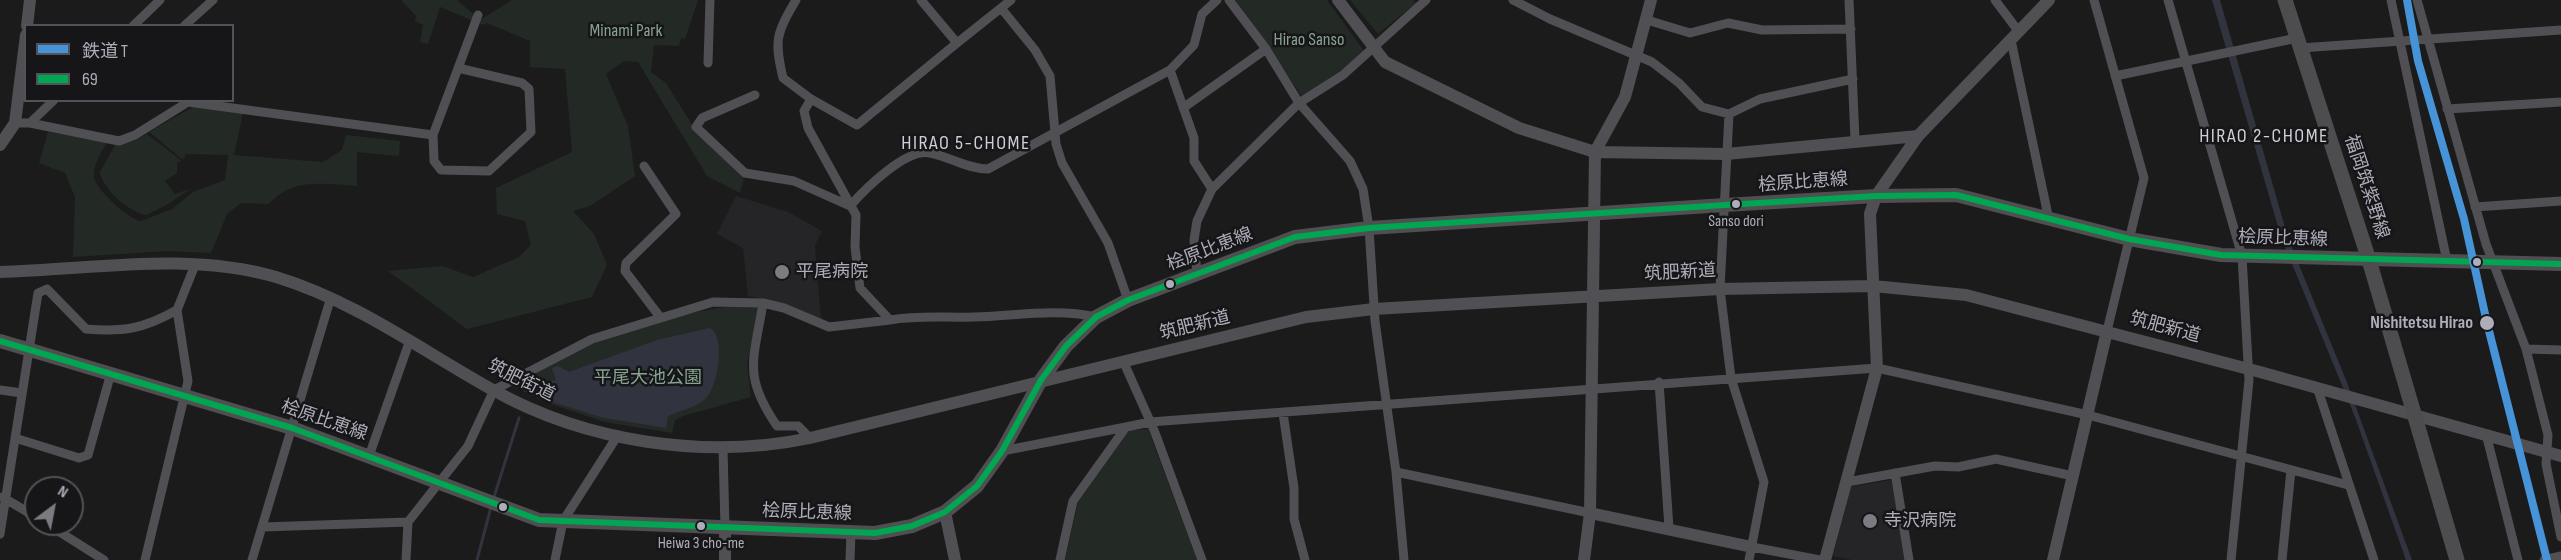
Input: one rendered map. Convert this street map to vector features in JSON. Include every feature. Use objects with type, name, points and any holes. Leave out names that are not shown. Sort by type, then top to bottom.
[{"type":"main road","name":"福岡筑紫野線","points":[[2285,0],[2369,260],[2457,560]]},
{"type":"main road","name":"桧原比恵線","points":[[0,341],[292,428],[539,520],[875,533],[912,526],[945,512],[977,486],[1002,451],[1041,380],[1066,346],[1096,317],[1128,300],[1295,237],[1369,228],[1725,205],[1876,196],[1956,195],[2129,239],[2242,256],[2561,264]]},
{"type":"street","points":[[27,24],[30,0]]},
{"type":"street","points":[[144,0],[145,14]]},
{"type":"street","points":[[134,24],[160,0]]},
{"type":"street","points":[[186,24],[213,0]]},
{"type":"street","points":[[708,63],[710,0]]},
{"type":"street","points":[[796,0],[781,25],[776,46],[783,78],[811,99],[857,124],[1011,0]]},
{"type":"street","points":[[921,0],[957,43]]},
{"type":"street","points":[[850,206],[874,182],[916,153],[927,152],[978,169],[988,169],[1170,70],[1194,45],[1202,14],[1217,0]]},
{"type":"street","points":[[1229,0],[1266,49],[1299,103],[1350,161],[1363,189],[1369,228],[1374,309],[1396,472],[1404,560]]},
{"type":"street","points":[[1338,0],[1385,62],[1519,128],[1595,152],[1726,154],[1855,140],[1918,136]]},
{"type":"street","points":[[1197,274],[1194,240],[1197,221],[1212,189],[1299,103],[1343,75],[1426,0]]},
{"type":"street","points":[[1513,0],[1550,19],[1652,62],[1679,83],[1702,107],[1729,114],[1760,99],[1853,79]]},
{"type":"street","points":[[1584,560],[1590,513],[1595,152],[1625,97],[1651,0]]},
{"type":"street","points":[[1850,0],[1855,140]]},
{"type":"street","points":[[1995,0],[2015,36],[2049,220]]},
{"type":"street","points":[[1825,560],[1877,368],[1870,214],[1876,196],[1918,136],[2049,0]]},
{"type":"street","points":[[2053,560],[2144,178],[2094,0]]},
{"type":"street","points":[[2168,0],[2242,256],[2249,370],[2231,560]]},
{"type":"street","points":[[2391,0],[2447,261]]},
{"type":"street","points":[[2417,0],[2475,207],[2492,261],[2526,349],[2548,435],[2546,464],[2561,537]]},
{"type":"street","points":[[1001,9],[1035,50],[1050,76],[1055,134],[1062,163],[1108,243],[1128,300]]},
{"type":"street","points":[[458,68],[522,83],[529,89],[531,132],[489,171],[441,170],[434,161],[433,135],[458,68],[478,15]]},
{"type":"street","points":[[1647,20],[1690,33],[1728,23],[1762,30],[1851,29]]},
{"type":"street","points":[[2115,76],[2185,60],[2299,43],[2399,42],[2561,30]]},
{"type":"street","points":[[1183,108],[1266,49]]},
{"type":"street","points":[[0,145],[15,123],[24,51]]},
{"type":"street","points":[[1170,70],[1194,138],[1194,161],[1212,189]]},
{"type":"street","points":[[755,95],[702,118],[696,127],[745,173],[794,181],[850,206]]},
{"type":"street","points":[[811,99],[804,111],[808,128],[856,215],[855,247],[860,288],[890,320]]},
{"type":"street","points":[[30,123],[52,102]]},
{"type":"street","points":[[15,123],[30,123],[120,141],[135,135],[188,102],[433,135]]},
{"type":"street","points":[[2447,109],[2561,102]]},
{"type":"street","points":[[1729,114],[1720,289],[1731,378],[1764,482],[1749,560]]},
{"type":"street","points":[[644,166],[676,214],[626,263],[625,271],[660,317]]},
{"type":"street","points":[[2475,207],[2561,201]]},
{"type":"street","name":"筑肥街道","points":[[0,272],[160,262],[274,277],[332,297],[494,390],[546,415],[618,435],[723,448],[779,444],[810,438],[1041,380]]},
{"type":"street","points":[[145,560],[188,381],[177,310],[195,265]]},
{"type":"street","name":"筑肥新道","points":[[1041,380],[1124,363],[1306,317],[1374,309],[1720,289],[1873,286],[1966,295],[2317,387],[2561,456]]},
{"type":"street","points":[[0,534],[3,497],[15,438],[38,293],[47,289],[86,329],[130,330],[149,325],[177,310]]},
{"type":"street","points":[[252,560],[332,297]]},
{"type":"street","points":[[406,560],[408,522],[468,446],[494,390],[592,339],[713,302],[763,303],[784,308],[829,327],[918,315],[972,317],[1075,312],[1096,317]]},
{"type":"street","points":[[763,303],[753,367],[757,394],[777,426],[798,426],[810,438]]},
{"type":"street","points":[[369,456],[410,340]]},
{"type":"street","points":[[2526,349],[2561,350]]},
{"type":"street","points":[[1124,363],[1150,422],[1202,560]]},
{"type":"street","points":[[1002,451],[1150,422],[1659,382],[1877,368],[2088,415],[2348,485]]},
{"type":"street","points":[[15,438],[79,458],[88,455],[111,373]]},
{"type":"street","points":[[1659,382],[1669,528]]},
{"type":"street","points":[[2317,387],[2374,560]]},
{"type":"street","points":[[0,390],[22,393]]},
{"type":"street","points":[[1283,413],[1294,488],[1294,519],[1305,560]]},
{"type":"street","points":[[1060,560],[1073,501],[1125,427]]},
{"type":"street","points":[[2486,434],[2518,560]]},
{"type":"street","points":[[555,560],[563,521],[618,435]]},
{"type":"street","points":[[723,448],[725,560]]},
{"type":"street","points":[[1847,482],[1935,466],[1958,467],[1996,459],[2073,476]]},
{"type":"street","points":[[2282,560],[2291,470]]},
{"type":"street","points":[[1396,472],[1820,560]]},
{"type":"street","points":[[1895,473],[1909,560]]},
{"type":"street","points":[[3,497],[24,510]]},
{"type":"street","points":[[945,512],[955,560]]},
{"type":"street","points":[[263,527],[408,522]]},
{"type":"street","points":[[850,560],[851,532]]},
{"type":"street","points":[[66,536],[104,560]]},
{"type":"street","points":[[2544,560],[2561,556]]},
{"type":"shaded area","points":[[2212,0],[2220,0],[2288,238],[2346,380],[2412,560],[2406,560],[2355,417],[2281,237]]},
{"type":"shaded area","name":"平尾病院","points":[[736,196],[788,212],[822,231],[815,246],[821,320],[786,304],[748,296],[743,248],[717,234]]},
{"type":"shaded area","points":[[710,328],[715,333],[719,351],[714,383],[706,398],[698,404],[668,416],[666,428],[604,418],[543,399],[540,383],[556,380],[552,368],[558,366],[569,372],[657,340]]},
{"type":"shaded area","name":"寺沢病院","points":[[1891,480],[1906,560],[1852,560],[1833,556],[1850,487]]},
{"type":"green space","name":"Minami Park","points":[[401,0],[457,0],[480,20],[512,0],[698,0],[685,39],[681,38],[679,46],[654,45],[651,72],[666,83],[694,128],[745,173],[740,193],[707,176],[638,62],[624,61],[606,74],[628,126],[635,176],[590,206],[573,211],[594,234],[607,265],[592,297],[467,329],[388,271],[442,266],[473,277],[519,257],[531,245],[525,221],[497,214],[496,188],[572,152],[565,69],[530,67],[530,41],[440,7],[428,44],[420,42],[423,25],[415,21],[416,16]]},
{"type":"green space","name":"Hirao Sanso","points":[[1235,0],[1327,0],[1364,51],[1346,71],[1303,98]]},
{"type":"green space","points":[[1350,0],[1413,0],[1416,3],[1378,34]]},
{"type":"green space","points":[[193,107],[243,113],[234,155],[323,162],[342,150],[346,135],[400,141],[399,156],[357,152],[357,186],[310,184],[288,190],[278,195],[269,204],[241,203],[227,214],[211,253],[168,251],[73,257],[75,197],[65,173],[39,163],[48,132],[107,142],[94,168],[96,183],[121,210],[141,221],[172,209],[193,192],[225,180],[228,155],[186,154],[183,160],[149,132]]},
{"type":"green space","points":[[147,134],[182,161],[177,162],[177,173],[165,181],[175,194],[190,189],[165,206],[146,215],[132,210],[111,193],[100,172],[115,145],[134,141]]},
{"type":"green space","name":"平尾大池公園","points":[[731,306],[759,307],[747,365],[751,397],[683,416],[675,420],[672,433],[605,422],[548,403],[512,386],[596,341],[679,315]]},
{"type":"green space","points":[[1148,429],[1197,560],[1065,560],[1078,502],[1126,434],[1131,430]]},
{"type":"waterway","points":[[494,497],[519,418]]},
{"type":"waterway","points":[[477,560],[491,507]]},
{"type":"rail line","name":"T","points":[[2407,0],[2418,61],[2464,219],[2487,323],[2547,560]]},
{"type":"transit line","name":"69","points":[[0,341],[292,428],[539,520],[875,533],[912,526],[945,512],[977,486],[1002,451],[1041,380],[1066,346],[1096,317],[1128,300],[1295,237],[1369,228],[1725,205],[1876,196],[1956,195],[2129,239],[2221,255],[2561,264]]},
{"type":"place","name":"Sanso dori","points":[[1736,204]]},
{"type":"place","name":"平尾病院","points":[[782,272]]},
{"type":"place","name":"Nishitetsu Hirao","points":[[2487,323]]},
{"type":"place","name":"寺沢病院","points":[[1870,521]]},
{"type":"place","name":"Heiwa 3 cho-me","points":[[701,526]]},
{"type":"district","name":"HIRAO 2-CHOME","points":[[2264,137]]},
{"type":"district","name":"HIRAO 5-CHOME","points":[[966,144]]}]
